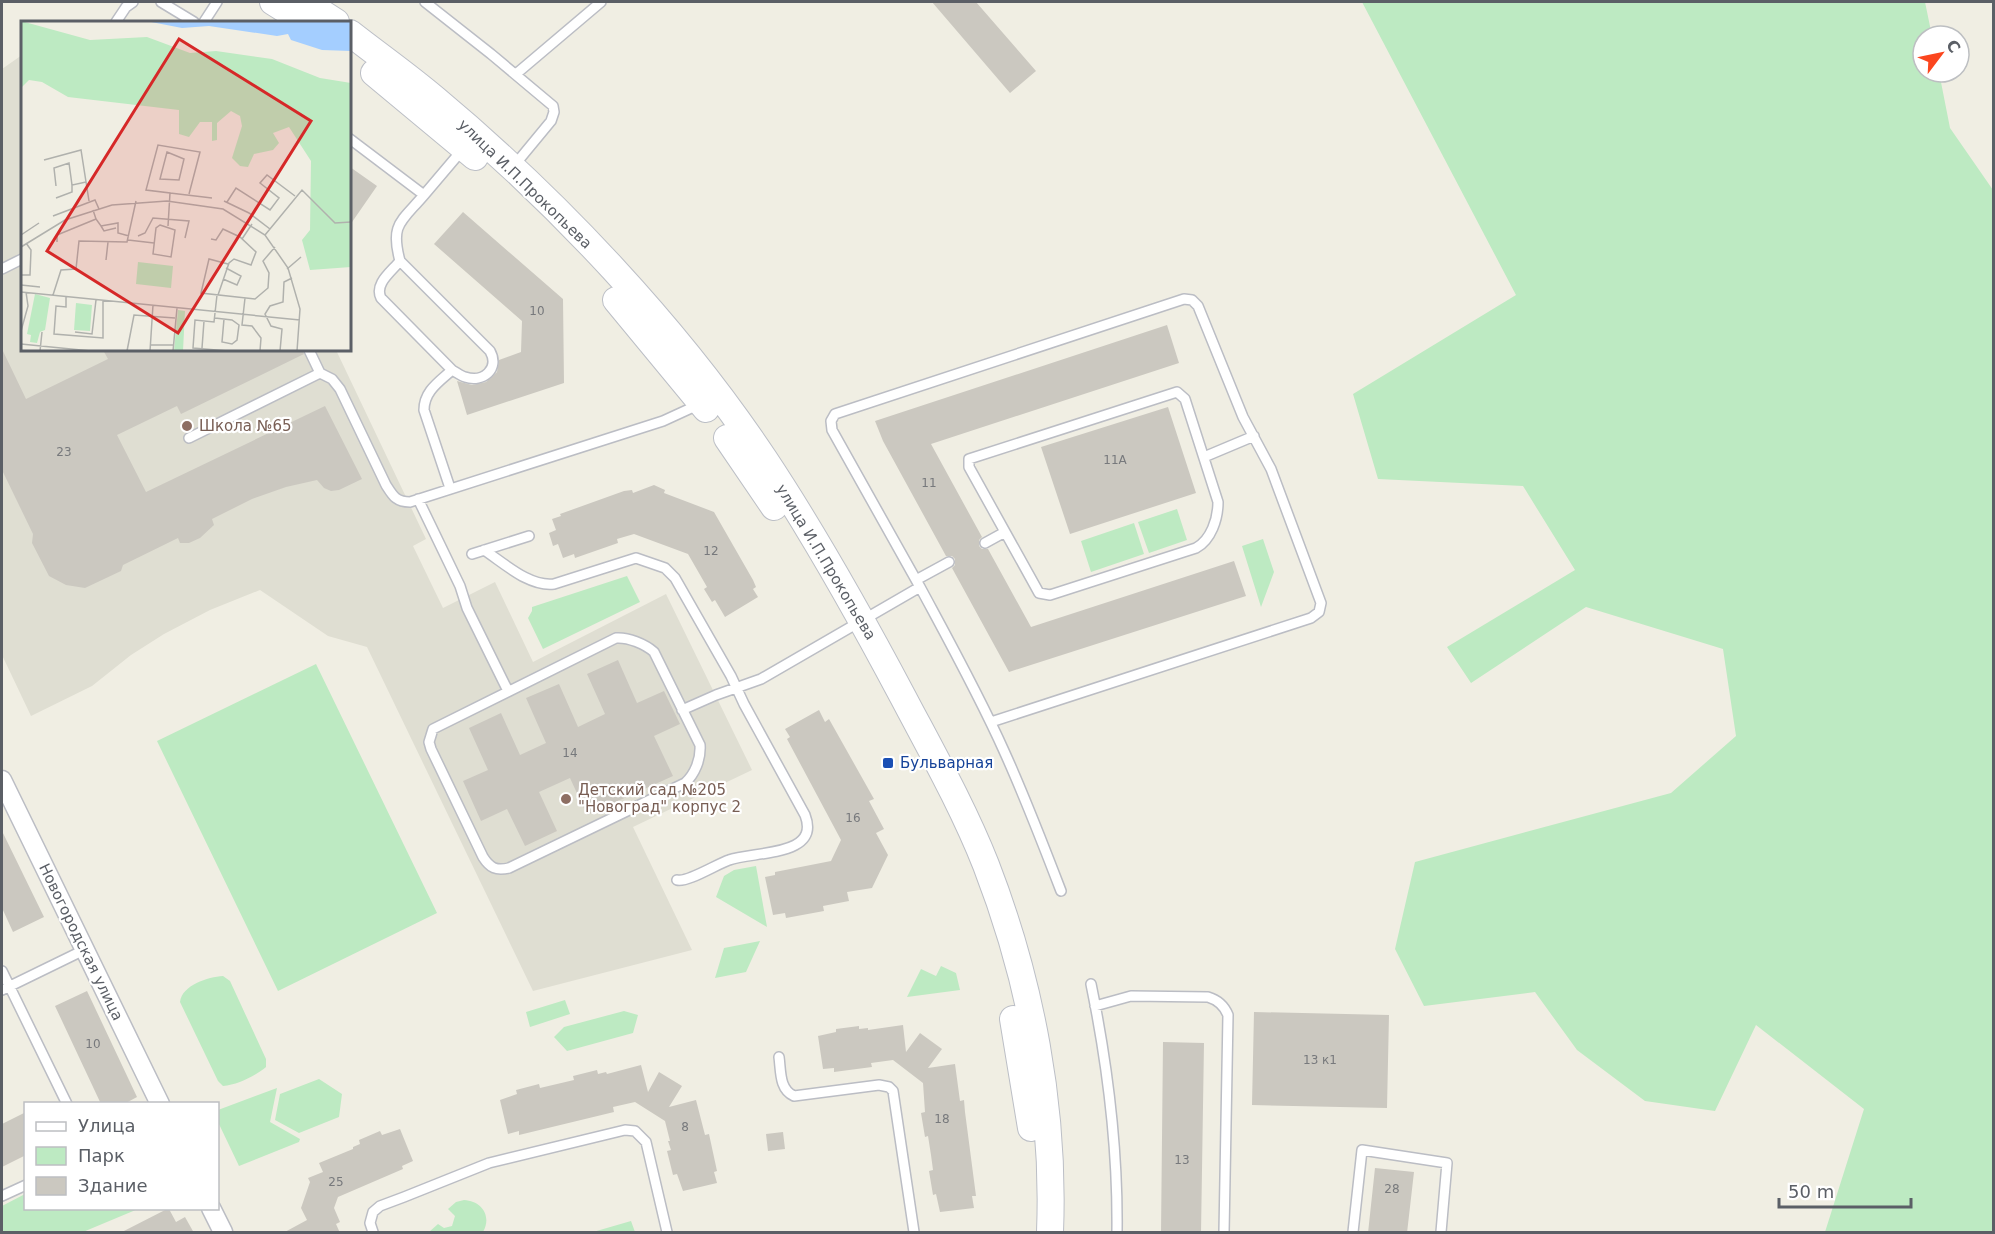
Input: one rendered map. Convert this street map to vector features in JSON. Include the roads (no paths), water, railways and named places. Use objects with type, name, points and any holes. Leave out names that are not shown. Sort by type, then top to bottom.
[{"type":"street","points":[[273,2],[303,21]]},
{"type":"street","points":[[305,2],[334,21]]},
{"type":"street","name":"улица И.П.Прокопьева","points":[[351,34],[435,98],[470,141]]},
{"type":"street","name":"улица И.П.Прокопьева","points":[[351,56],[470,141],[507,174],[635,322],[710,399],[745,463],[855,625],[953,792],[985,864],[1011,937],[1030,1013],[1043,1081],[1049,1143],[1050,1233]]},
{"type":"street","name":"улица И.П.Прокопьева","points":[[855,625],[963,854],[995,942],[1014,1026],[1031,1130],[1033,1233]]},
{"type":"street","name":"Новогородская улица","points":[[2,780],[159,1102]]},
{"type":"street","points":[[212,1210],[223,1233]]},
{"type":"lane","points":[[117,21],[126,7],[133,2]]},
{"type":"lane","points":[[161,2],[192,21]]},
{"type":"lane","points":[[205,21],[218,2]]},
{"type":"lane","points":[[425,2],[553,106],[551,121],[507,174]]},
{"type":"lane","points":[[516,74],[601,2]]},
{"type":"lane","points":[[351,140],[423,195]]},
{"type":"lane","points":[[400,261],[379,286],[378,292],[381,298],[452,370],[466,378],[478,378],[490,372],[494,366],[494,359],[490,351],[400,261],[395,244],[397,227],[470,141]]},
{"type":"lane","points":[[2,269],[21,260]]},
{"type":"lane","points":[[991,722],[1316,615],[1321,603],[1271,469],[1240,410],[1195,302],[1188,299],[838,411],[832,418],[832,430],[918,584],[991,722],[1061,891]]},
{"type":"lane","points":[[309,351],[320,373],[332,379],[340,389],[393,497],[400,502],[418,499],[663,420],[710,399]]},
{"type":"lane","points":[[450,488],[424,410],[424,400],[428,392],[452,370]]},
{"type":"lane","points":[[189,438],[320,373]]},
{"type":"lane","points":[[1177,393],[1185,399],[1217,497],[1218,507],[1208,538],[1196,548],[1046,596],[1036,589],[1005,532],[968,464],[968,460],[972,457],[1177,393]]},
{"type":"lane","points":[[1204,457],[1254,436]]},
{"type":"lane","points":[[418,499],[460,586],[467,608],[508,691]]},
{"type":"lane","points":[[985,543],[1005,532]]},
{"type":"lane","points":[[472,554],[529,536]]},
{"type":"lane","points":[[484,550],[542,585],[555,584],[633,558],[644,559],[665,568],[675,578],[808,822],[806,836],[799,844],[739,857],[717,864],[683,881],[677,880]]},
{"type":"lane","points":[[682,710],[761,679],[855,625],[949,562]]},
{"type":"lane","points":[[616,638],[648,646],[654,652],[682,710],[700,745],[700,755],[690,778],[685,783],[509,868],[495,869],[488,865],[429,742],[433,729],[438,725],[616,638]]},
{"type":"lane","points":[[5,988],[84,950]]},
{"type":"lane","points":[[2,971],[5,988],[66,1102]]},
{"type":"lane","points":[[1091,984],[1108,1071],[1113,1116],[1117,1233]]},
{"type":"lane","points":[[1095,1005],[1131,996],[1208,997],[1219,1002],[1226,1010],[1228,1015],[1224,1233]]},
{"type":"lane","points":[[779,1057],[783,1085],[788,1093],[794,1096],[879,1085],[889,1087],[895,1098],[914,1233]]},
{"type":"lane","points":[[373,1233],[370,1218],[380,1206],[494,1162],[630,1130],[639,1134],[646,1142],[668,1233]]},
{"type":"lane","points":[[1353,1233],[1362,1150],[1447,1163],[1441,1233]]},
{"type":"lane","points":[[2,1196],[24,1186]]},
{"type":"place","name":"Школа №65","points":[[187,426]]},
{"type":"place","name":"Бульварная","points":[[888,763]]},
{"type":"place","name":"Детский сад №205 \"Новоград\" корпус 2","points":[[566,799]]}]
